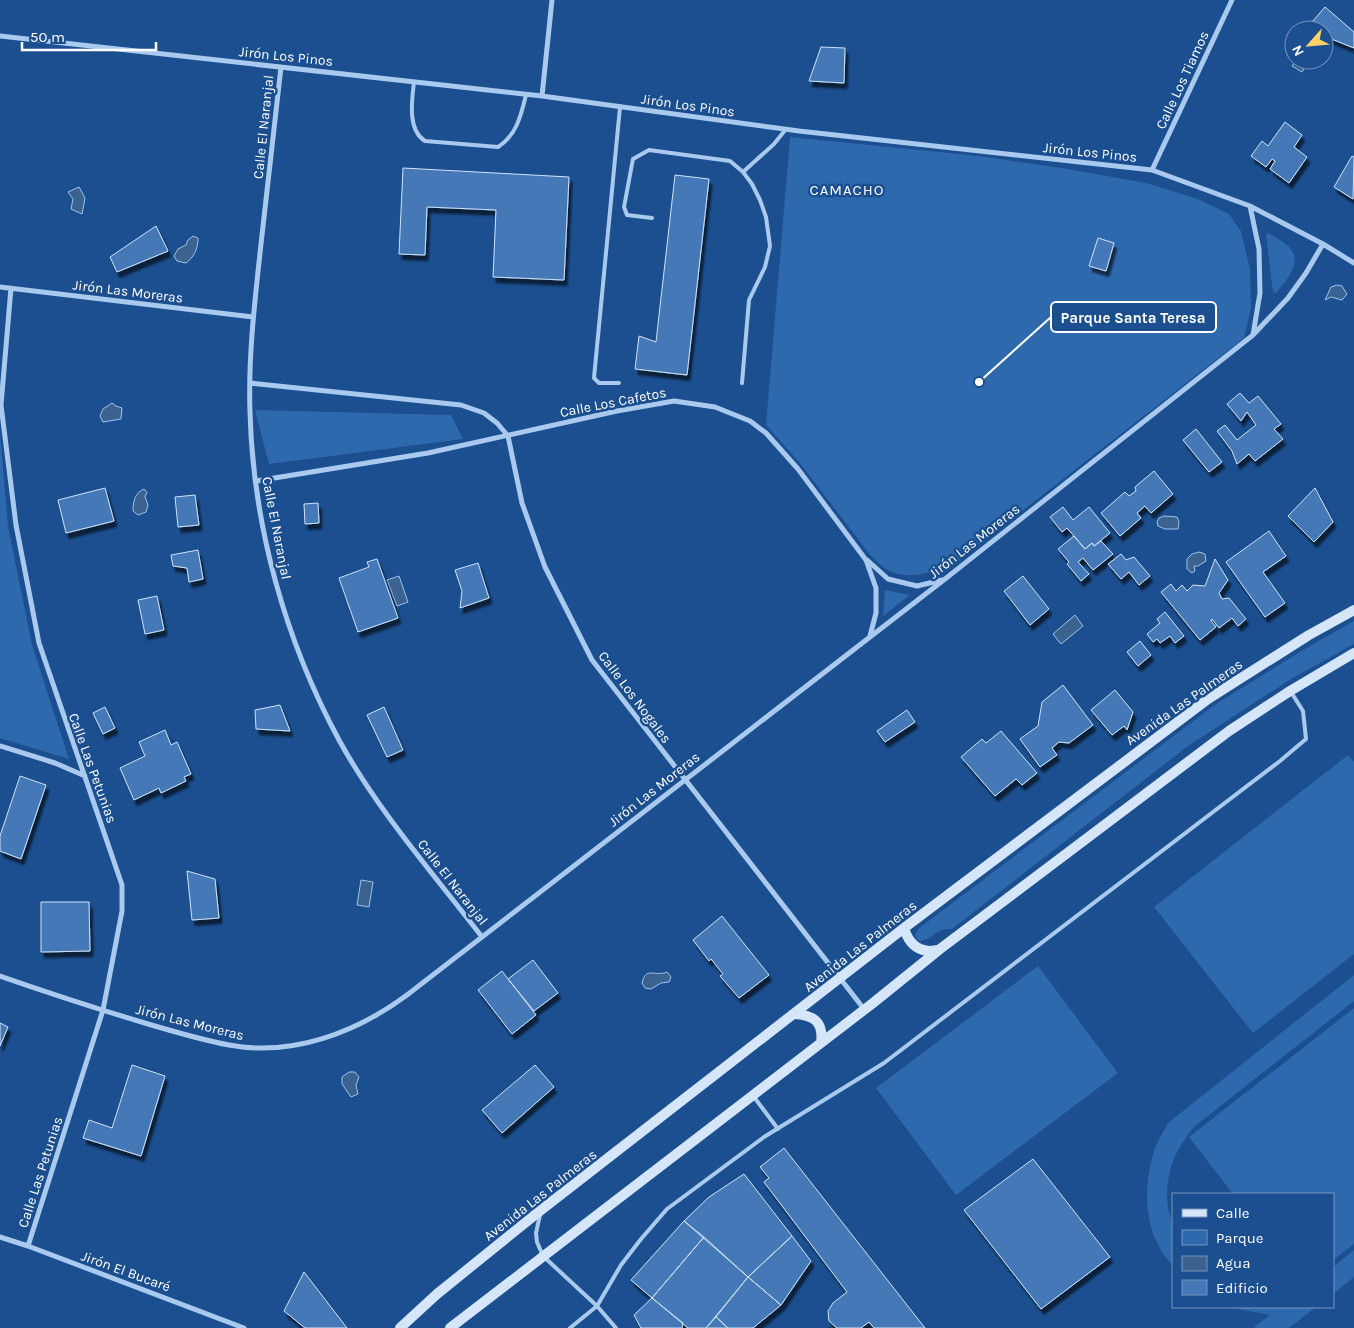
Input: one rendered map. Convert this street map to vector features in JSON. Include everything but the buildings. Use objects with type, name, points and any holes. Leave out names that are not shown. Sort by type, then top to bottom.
[{"type":"main road","name":"Avenida Las Palmeras","points":[[400,1328],[437,1294],[541,1210],[904,928],[1208,699],[1309,635],[1354,610]]},
{"type":"main road","points":[[450,1328],[821,1043],[940,949],[1229,731],[1290,691],[1354,653]]},
{"type":"main road","points":[[904,928],[907,938],[921,950],[930,952],[940,949]]},
{"type":"main road","points":[[794,1014],[812,1018],[819,1024],[822,1033],[821,1043]]},
{"type":"street","points":[[542,96],[552,0]]},
{"type":"street","name":"Calle Los Tiamos","points":[[1152,170],[1232,0]]},
{"type":"street","name":"Jirón Los Pinos","points":[[0,36],[542,96],[786,129],[1152,170],[1250,206],[1323,244],[1354,263]]},
{"type":"street","name":"Calle El Naranjal","points":[[281,67],[253,317],[250,383],[251,438],[266,544],[278,592],[296,644],[319,700],[338,739],[378,803],[482,937]]},
{"type":"street","points":[[1250,206],[1259,249],[1260,293],[1252,336]]},
{"type":"street","name":"Jirón Las Moreras","points":[[0,976],[102,1010],[192,1037],[231,1046],[270,1048],[296,1045],[347,1031],[368,1021],[395,1004],[945,579],[1252,336],[1288,298],[1306,273],[1323,244]]},
{"type":"street","name":"Jirón Las Moreras","points":[[0,287],[253,317]]},
{"type":"street","name":"Calle Las Petunias","points":[[11,288],[1,407],[16,525],[39,643],[62,716],[85,776],[122,885],[122,911],[102,1010],[28,1246]]},
{"type":"street","points":[[250,383],[461,405],[484,413],[497,423],[508,436]]},
{"type":"street","name":"Calle Los Cafetos","points":[[256,481],[428,453],[674,400],[714,407],[750,421],[766,433],[798,469],[866,560],[888,579],[916,586],[945,579]]},
{"type":"street","name":"Calle Los Nogales","points":[[508,436],[522,503],[545,567],[592,660],[864,1009]]},
{"type":"street","name":"Calle Los Cafetos","points":[[866,560],[876,588],[876,613],[870,637]]},
{"type":"street","points":[[0,746],[55,763],[85,776]]},
{"type":"street","name":"Jirón El Bucaré","points":[[0,1237],[244,1328]]},
{"type":"lane","points":[[414,82],[411,112],[418,134],[425,141],[498,147],[504,144],[518,125],[526,95]]},
{"type":"lane","points":[[619,383],[599,382],[594,378],[620,107]]},
{"type":"lane","points":[[743,172],[774,144],[786,129]]},
{"type":"lane","points":[[652,218],[627,215],[624,207],[633,159],[649,150],[730,161],[743,172],[752,184],[766,217],[770,246],[765,267],[749,300],[742,383]]},
{"type":"lane","points":[[570,1328],[597,1306],[621,1265],[667,1209],[764,1137],[884,1063],[1280,762],[1306,739],[1303,711],[1290,691]]},
{"type":"lane","points":[[753,1095],[778,1129]]},
{"type":"lane","points":[[541,1210],[536,1233],[537,1242],[543,1256],[597,1306],[616,1328]]},
{"type":"green space","points":[[790,137],[979,156],[1068,169],[1146,183],[1198,199],[1229,214],[1241,231],[1250,269],[1251,308],[1244,338],[954,564],[920,574],[903,575],[894,573],[884,568],[871,556],[799,462],[766,425]]},
{"type":"green space","points":[[1269,233],[1289,247],[1295,259],[1292,271],[1276,293],[1273,292],[1266,235]]},
{"type":"green space","points":[[255,410],[451,415],[463,439],[269,464]]},
{"type":"green space","points":[[0,433],[8,526],[32,645],[69,759],[0,738]]},
{"type":"green space","points":[[885,590],[910,595],[883,616]]},
{"type":"green space","points":[[1354,621],[1354,644],[1291,679],[1188,746],[952,929],[941,930],[927,939],[918,941],[915,935],[918,929],[1216,704]]},
{"type":"green space","points":[[1348,755],[1354,762],[1354,954],[1253,1033],[1154,907]]},
{"type":"green space","points":[[1038,966],[1118,1073],[956,1195],[876,1088]]},
{"type":"green space","points":[[1354,975],[1354,1001],[1195,1126],[1181,1144],[1169,1174],[1167,1196],[1172,1223],[1172,1265],[1163,1254],[1156,1240],[1148,1210],[1147,1194],[1148,1179],[1155,1148],[1168,1123]]},
{"type":"green space","points":[[1354,1008],[1354,1244],[1334,1259],[1334,1193],[1232,1193],[1189,1137]]},
{"type":"green space","points":[[1354,1250],[1354,1277],[1334,1293],[1334,1266]]},
{"type":"green space","points":[[1234,1308],[1315,1308],[1289,1328],[1254,1327],[1270,1315]]},
{"type":"water","points":[[79,187],[85,198],[82,214],[71,209],[73,199],[68,192]]},
{"type":"water","points":[[193,236],[198,238],[193,255],[186,263],[177,261],[174,256],[178,249],[186,245]]},
{"type":"water","points":[[1342,286],[1347,294],[1342,300],[1331,297],[1325,300],[1331,287]]},
{"type":"water","points":[[112,403],[122,408],[121,419],[103,422],[100,416],[103,409]]},
{"type":"water","points":[[144,489],[147,492],[145,497],[148,505],[146,512],[138,515],[133,511],[134,501],[138,493]]},
{"type":"water","points":[[1164,516],[1177,517],[1179,522],[1178,529],[1165,529],[1158,526],[1159,518]]},
{"type":"water","points":[[1199,552],[1205,554],[1206,561],[1198,566],[1194,566],[1195,571],[1192,573],[1187,569],[1187,559],[1192,554]]},
{"type":"water","points":[[399,576],[408,602],[397,606],[387,580]]},
{"type":"water","points":[[1075,615],[1083,626],[1061,644],[1053,634]]},
{"type":"water","points":[[361,880],[373,882],[369,907],[357,905]]},
{"type":"water","points":[[667,972],[671,977],[669,982],[661,983],[651,989],[645,988],[642,983],[648,973]]},
{"type":"water","points":[[349,1072],[355,1072],[359,1077],[356,1085],[358,1094],[351,1097],[342,1084],[342,1077]]},
{"type":"place","name":"Parque Santa Teresa","points":[[979,382]]},
{"type":"district","name":"CAMACHO","points":[[847,190]]}]
